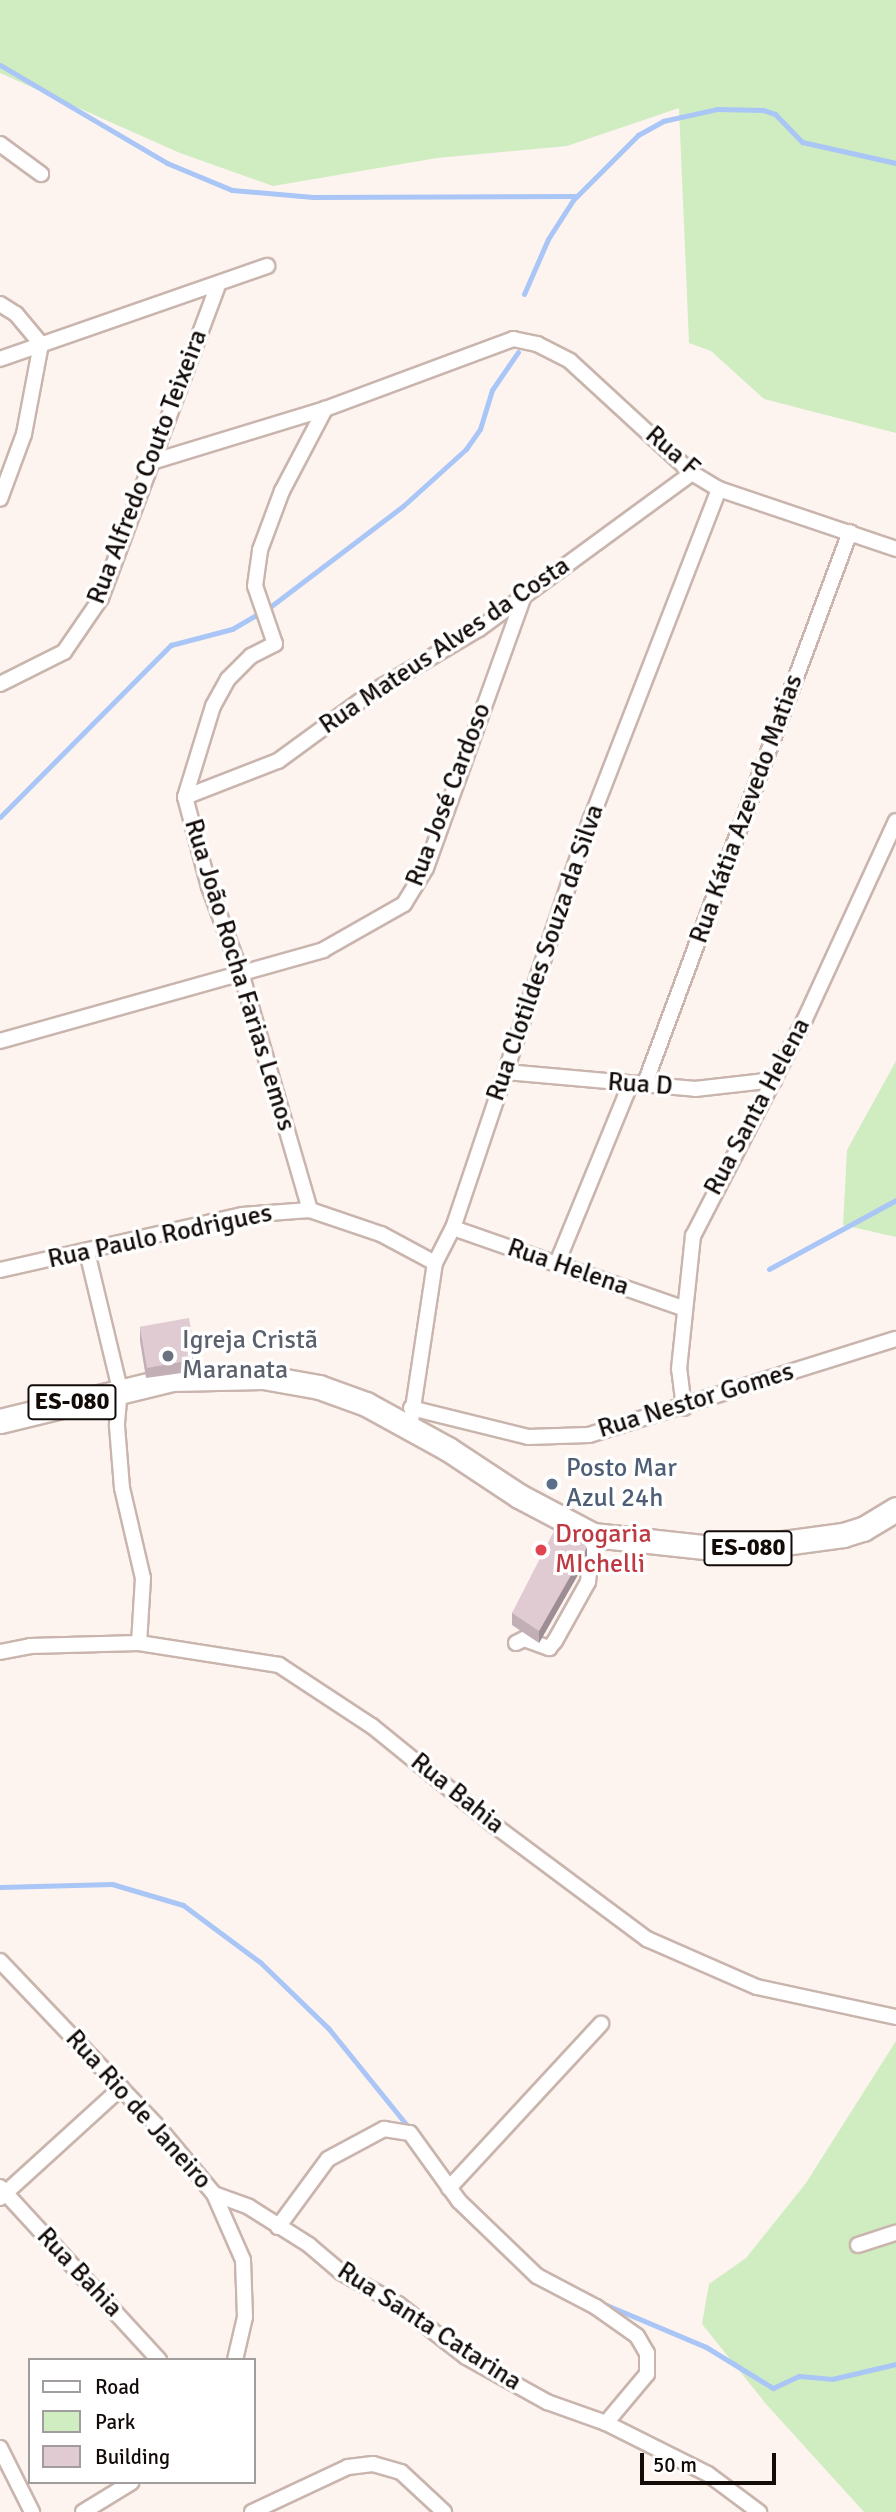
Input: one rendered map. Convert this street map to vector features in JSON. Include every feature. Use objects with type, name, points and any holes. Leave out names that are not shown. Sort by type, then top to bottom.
[{"type":"main road","name":"ES-080","points":[[0,1421],[120,1389],[201,1376],[263,1377],[319,1387],[410,1418],[519,1496],[593,1535],[732,1550],[842,1535],[863,1529],[896,1509]]},
{"type":"street","points":[[0,145],[41,174]]},
{"type":"street","points":[[0,359],[216,287],[267,266]]},
{"type":"street","name":"Rua Alfredo Couto Teixeira","points":[[0,684],[48,664],[78,635],[101,598],[155,461],[216,287]]},
{"type":"street","points":[[0,304],[16,314],[41,344]]},
{"type":"street","name":"Rua F","points":[[325,409],[506,340],[537,344],[570,361],[692,473],[719,489],[896,549]]},
{"type":"street","points":[[0,499],[24,434],[41,344]]},
{"type":"street","points":[[155,461],[325,409]]},
{"type":"street","name":"Rua João Rocha Farias Lemos","points":[[310,1210],[242,976],[209,887],[185,797],[214,706],[228,679],[251,656],[275,644],[256,586],[260,550],[282,491],[325,409]]},
{"type":"street","name":"Rua Mateus Alves da Costa","points":[[185,797],[278,761],[371,693],[479,629],[692,473]]},
{"type":"street","name":"Rua Clotildes Souza da Silva","points":[[410,1418],[435,1263],[453,1228],[596,806],[719,489]]},
{"type":"street","name":"Rua Kátia Azevedo Matias","points":[[557,1263],[637,1086],[850,532]]},
{"type":"street","name":"Rua José Cardoso","points":[[0,1041],[242,976],[356,935],[388,917],[416,889],[524,596]]},
{"type":"street","name":"Rua Santa Helena","points":[[684,1408],[679,1369],[683,1308],[693,1236],[774,1080],[896,821]]},
{"type":"street","name":"Rua D","points":[[506,1072],[637,1086],[715,1088],[774,1080]]},
{"type":"street","name":"Rua Paulo Rodrigues","points":[[0,1270],[242,1215],[310,1210],[380,1234],[435,1263]]},
{"type":"street","name":"Rua Helena","points":[[453,1228],[683,1308]]},
{"type":"street","points":[[87,1252],[120,1389],[117,1426],[122,1488],[143,1578],[139,1643]]},
{"type":"street","name":"Rua Nestor Gomes","points":[[410,1418],[546,1438],[589,1435],[684,1408],[896,1339]]},
{"type":"street","points":[[516,1643],[524,1639],[549,1648],[555,1641],[588,1581],[593,1535]]},
{"type":"street","name":"Rua Bahia","points":[[0,1652],[30,1646],[139,1643],[279,1665],[372,1726],[494,1825],[648,1939],[757,1987],[896,2017]]},
{"type":"street","name":"Rua Rio de Janeiro","points":[[0,1961],[121,2088],[214,2194],[243,2260],[245,2317],[235,2358]]},
{"type":"street","points":[[449,2188],[601,2024]]},
{"type":"street","points":[[2,2192],[121,2088]]},
{"type":"street","points":[[278,2227],[328,2159],[384,2129],[410,2133],[449,2188],[537,2276],[597,2307],[637,2336],[647,2353],[647,2374],[606,2423]]},
{"type":"street","name":"Rua Bahia","points":[[2,2192],[157,2358]]},
{"type":"street","name":"Rua Santa Catarina","points":[[214,2194],[249,2207],[342,2273],[398,2304],[466,2357],[547,2402],[606,2423],[727,2485],[759,2512]]},
{"type":"street","points":[[858,2245],[896,2233]]},
{"type":"street","points":[[0,2448],[32,2512]]},
{"type":"street","points":[[252,2512],[348,2467],[373,2464],[401,2472],[444,2512]]},
{"type":"street","points":[[83,2512],[129,2484]]},
{"type":"green space","points":[[0,0],[896,0],[896,433],[764,399],[711,351],[689,343],[679,108],[567,146],[437,158],[273,186],[180,153],[0,73]]},
{"type":"green space","points":[[896,1061],[896,1237],[843,1225],[847,1150]]},
{"type":"green space","points":[[896,2041],[896,2512],[864,2512],[766,2404],[702,2324],[709,2284],[746,2258],[806,2183]]},
{"type":"building","name":"Igreja Cristã Maranata","points":[[189,1318],[196,1359],[147,1368],[140,1327]]},
{"type":"building","points":[[556,1527],[587,1547],[539,1631],[512,1613]]},
{"type":"waterway","points":[[0,65],[167,163],[232,190],[313,197],[577,196]]},
{"type":"waterway","points":[[524,294],[548,239],[573,200],[638,135],[663,121],[717,109],[763,110],[775,114],[802,142],[896,163]]},
{"type":"waterway","points":[[266,610],[403,506],[466,449],[480,429],[492,390],[518,352]]},
{"type":"waterway","points":[[0,817],[171,645],[232,629],[258,614]]},
{"type":"waterway","points":[[769,1269],[896,1200]]},
{"type":"waterway","points":[[0,1887],[112,1884],[183,1905],[261,1963],[329,2029],[410,2129]]},
{"type":"waterway","points":[[597,2301],[706,2347],[773,2388],[799,2376],[832,2379],[896,2364]]},
{"type":"place","name":"Igreja Cristã Maranata","points":[[168,1356]]},
{"type":"place","name":"Posto Mar Azul 24h","points":[[552,1484]]},
{"type":"place","name":"Drogaria MIchelli","points":[[541,1550]]}]
